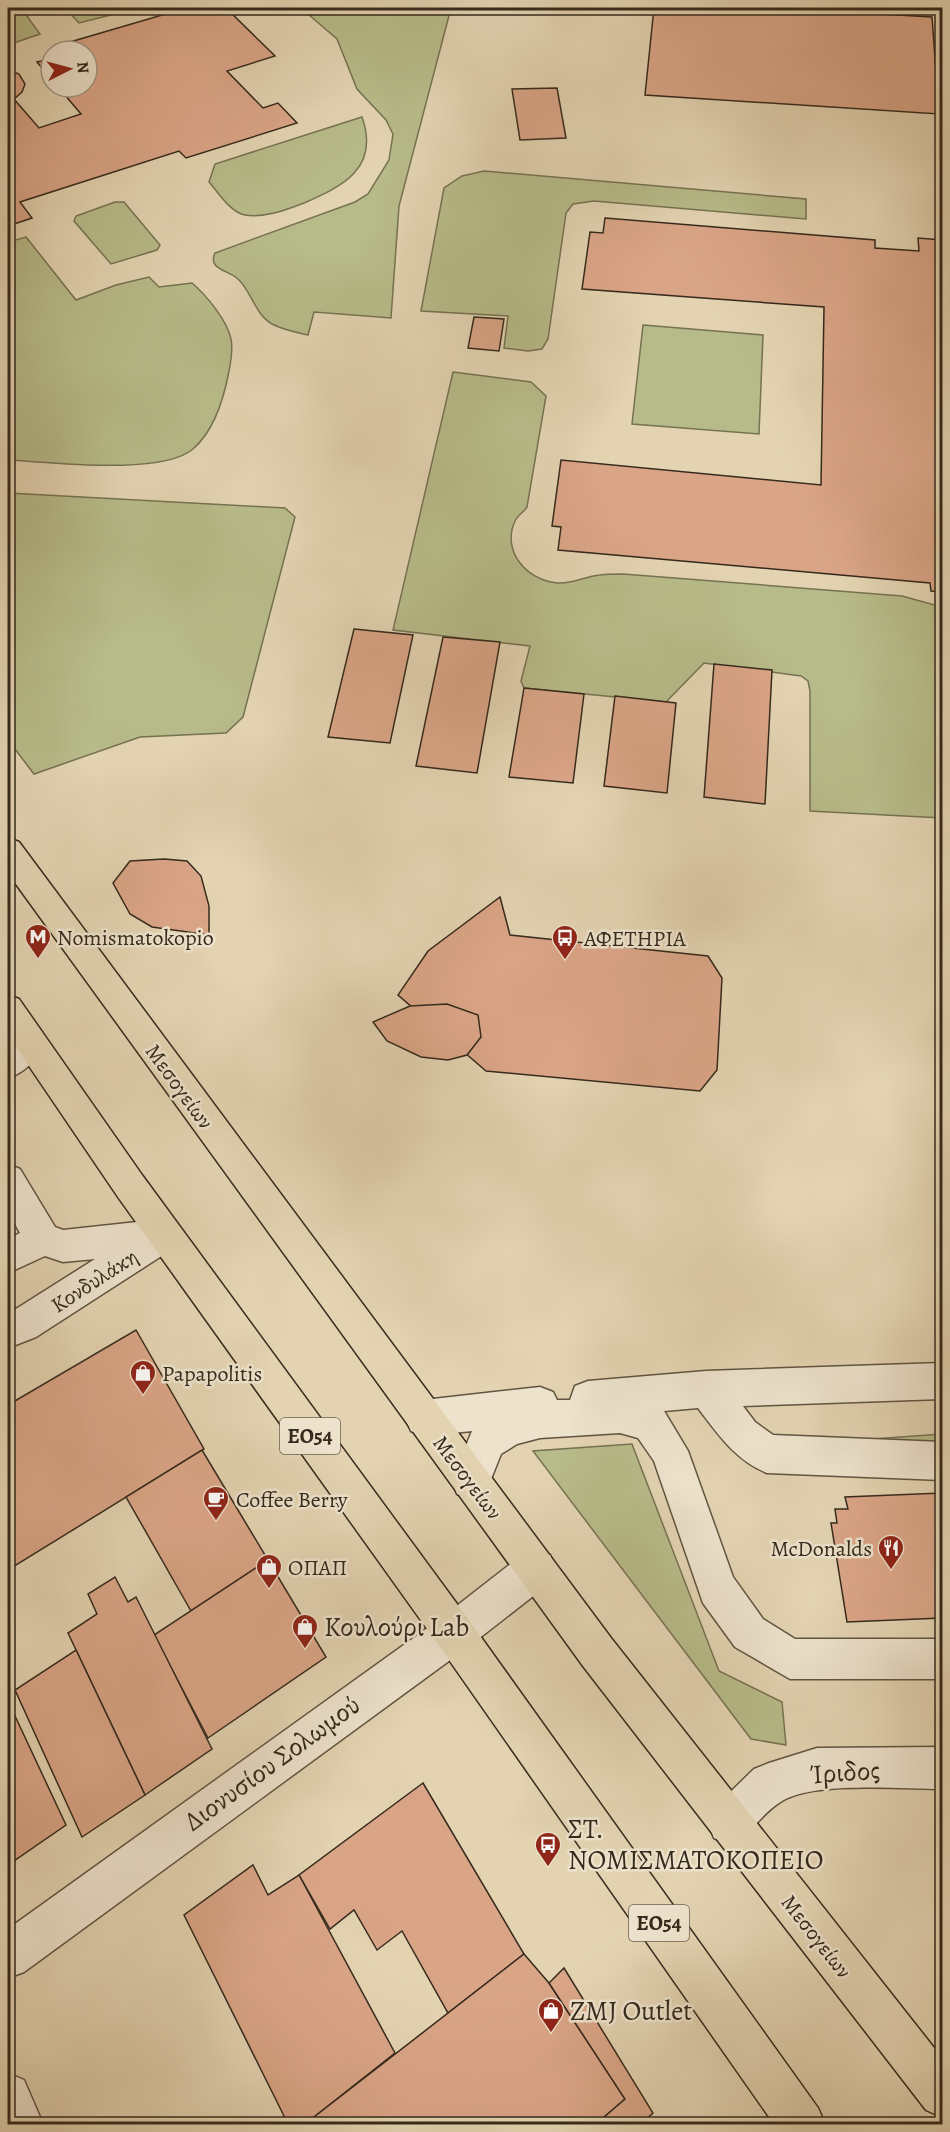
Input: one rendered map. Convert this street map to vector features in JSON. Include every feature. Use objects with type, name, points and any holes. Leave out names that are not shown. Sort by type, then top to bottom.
[{"type":"main road","name":"Μεσογείων","points":[[8,850],[536,1569],[729,1823],[942,2094]]},
{"type":"main road","name":"ΕΟ54","points":[[8,1009],[19,1053],[165,1235],[454,1633],[802,2124]]},
{"type":"street","points":[[8,1180],[43,1239],[63,1246],[165,1235]]},
{"type":"street","name":"Κονδυλάκη","points":[[13,1332],[165,1235]]},
{"type":"street","points":[[8,1257],[43,1239]]},
{"type":"street","points":[[424,1418],[623,1395],[706,1389],[942,1381]]},
{"type":"street","points":[[706,1389],[742,1435],[767,1454],[942,1461]]},
{"type":"street","points":[[471,1480],[487,1441],[510,1427],[540,1420],[620,1415],[650,1423],[669,1451],[717,1589],[748,1633],[790,1659],[942,1659]]},
{"type":"street","name":"Διονυσίου Σολωμού","points":[[8,1956],[454,1633],[536,1569]]},
{"type":"street","name":"Ίριδος","points":[[729,1823],[769,1784],[817,1768],[942,1768]]},
{"type":"street","points":[[8,2096],[20,2124]]},
{"type":"green space","points":[[8,8],[39,8],[24,12],[40,34],[8,45]]},
{"type":"green space","points":[[65,8],[139,8],[79,23]]},
{"type":"green space","points":[[301,8],[451,8],[399,206],[391,318],[314,312],[308,335],[281,328],[266,320],[239,280],[217,266],[213,259],[215,253],[355,202],[368,194],[389,160],[393,134],[386,120],[357,89],[337,39]]},
{"type":"green space","points":[[362,117],[366,135],[366,150],[362,162],[344,182],[304,203],[283,211],[253,216],[245,215],[230,206],[209,182],[215,164]]},
{"type":"green space","points":[[484,171],[806,199],[806,219],[594,201],[573,204],[566,213],[548,339],[542,349],[528,351],[504,348],[508,316],[421,311],[444,188],[462,176]]},
{"type":"green space","points":[[115,202],[124,202],[160,245],[157,250],[111,264],[74,221],[76,216]]},
{"type":"green space","points":[[26,237],[76,300],[116,285],[149,277],[159,287],[192,283],[221,316],[232,343],[230,367],[213,423],[193,449],[178,457],[131,465],[77,465],[8,460],[8,242]]},
{"type":"green space","points":[[643,325],[763,335],[759,434],[632,424]]},
{"type":"green space","points":[[453,372],[531,382],[546,396],[527,507],[515,521],[511,543],[520,562],[536,577],[564,583],[595,576],[623,574],[902,596],[942,607],[942,818],[810,811],[810,691],[808,681],[801,676],[704,663],[666,702],[524,688],[521,681],[530,646],[393,630]]},
{"type":"green space","points":[[8,493],[285,508],[295,517],[243,717],[226,733],[140,737],[34,774],[8,740]]},
{"type":"green space","points":[[942,1434],[942,1447],[932,1444],[771,1446]]},
{"type":"green space","points":[[632,1444],[719,1671],[782,1702],[786,1745],[751,1739],[533,1451]]},
{"type":"building","points":[[186,8],[226,8],[275,56],[227,71],[263,108],[278,103],[297,123],[186,158],[179,151],[20,202],[32,218],[8,226],[8,63],[14,64],[9,70],[19,74],[25,84],[22,92],[14,99],[39,128],[81,114],[68,99],[99,99],[99,39],[80,39]]},
{"type":"building","points":[[654,8],[775,8],[932,17],[939,114],[645,95]]},
{"type":"building","points":[[557,88],[566,138],[520,140],[512,89]]},
{"type":"building","points":[[605,218],[875,240],[875,248],[919,251],[918,238],[942,240],[942,592],[931,591],[930,583],[558,550],[561,527],[552,526],[561,460],[821,485],[824,307],[582,289],[590,232],[603,233]]},
{"type":"building","points":[[474,317],[504,319],[499,351],[468,348]]},
{"type":"building","points":[[354,629],[413,635],[390,743],[328,737]]},
{"type":"building","points":[[443,637],[500,642],[477,773],[416,766]]},
{"type":"building","points":[[714,664],[772,670],[765,804],[704,797]]},
{"type":"building","points":[[524,688],[584,694],[573,783],[509,777]]},
{"type":"building","points":[[615,696],[676,703],[667,793],[604,786]]},
{"type":"building","points":[[164,859],[187,861],[201,876],[209,906],[209,935],[152,927],[130,914],[113,883],[130,861]]},
{"type":"building","points":[[500,897],[510,935],[708,956],[722,978],[717,1070],[700,1091],[486,1071],[398,995],[428,951]]},
{"type":"building","points":[[447,1004],[478,1015],[481,1037],[467,1055],[448,1060],[421,1057],[387,1041],[373,1022],[410,1006]]},
{"type":"building","points":[[136,1330],[204,1449],[8,1570],[8,1405]]},
{"type":"building","points":[[202,1450],[268,1560],[191,1611],[126,1497]]},
{"type":"building","name":"McDonalds","points":[[942,1493],[942,1618],[847,1622],[831,1523],[837,1523],[835,1509],[848,1509],[845,1497]]},
{"type":"building","points":[[268,1560],[326,1657],[208,1738],[154,1635]]},
{"type":"building","points":[[115,1577],[128,1602],[136,1597],[212,1749],[145,1795],[68,1633],[97,1614],[88,1594]]},
{"type":"building","points":[[76,1650],[145,1795],[82,1837],[15,1690]]},
{"type":"building","points":[[8,1701],[66,1825],[8,1865]]},
{"type":"building","points":[[423,1783],[524,1954],[448,2013],[402,1931],[377,1950],[354,1910],[330,1929],[299,1875]]},
{"type":"building","points":[[253,1865],[268,1895],[299,1875],[395,2053],[305,2124],[288,2124],[184,1915]]},
{"type":"building","points":[[524,1954],[549,1983],[625,2099],[596,2124],[305,2124]]},
{"type":"building","points":[[564,1968],[653,2113],[641,2124],[596,2124],[625,2099],[549,1983]]},
{"type":"place","name":"Nomismatokopio","points":[[38,960]]},
{"type":"place","name":"ΑΦΕΤΗΡΙΑ","points":[[565,961]]},
{"type":"place","name":"Papapolitis","points":[[143,1396]]},
{"type":"place","name":"Coffee Berry","points":[[216,1522]]},
{"type":"place","name":"McDonalds","points":[[891,1571]]},
{"type":"place","name":"ΟΠΑΠ","points":[[269,1590]]},
{"type":"place","name":"Κουλούρι Lab","points":[[305,1650]]},
{"type":"place","name":"ΣΤ. ΝΟΜΙΣΜΑΤΟΚΟΠΕΙΟ","points":[[548,1868]]},
{"type":"place","name":"ZMJ Outlet","points":[[551,2034]]}]
